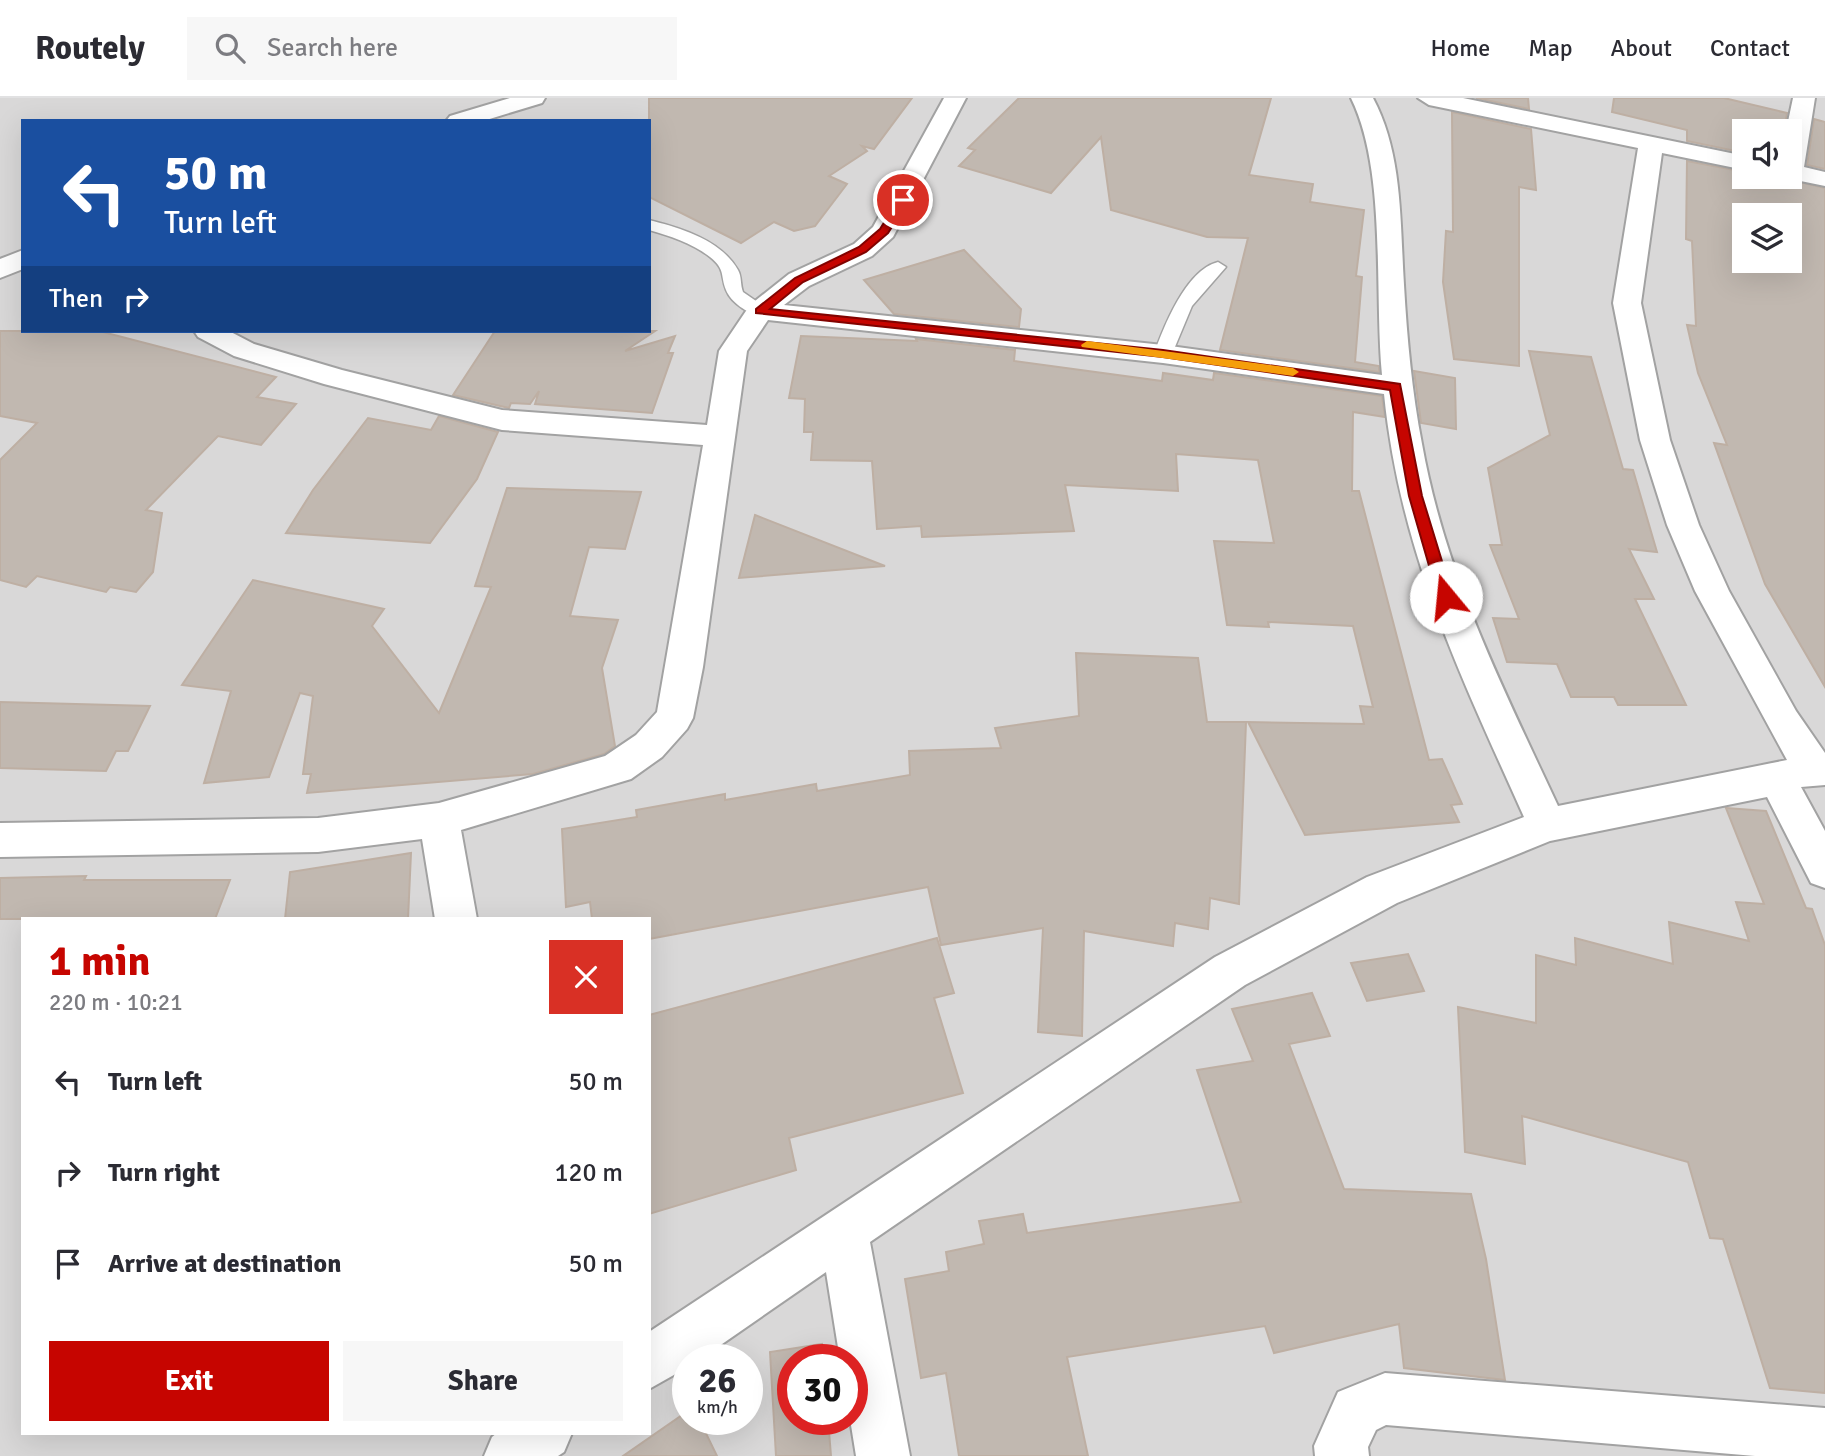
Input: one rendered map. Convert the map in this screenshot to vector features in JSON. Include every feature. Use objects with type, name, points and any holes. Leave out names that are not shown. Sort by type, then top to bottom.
[{"type":"street","points":[[465,119],[534,98]]},
{"type":"street","points":[[0,840],[318,835],[439,820],[617,768],[649,746],[674,718],[685,667],[733,351],[760,311],[799,280],[863,250],[884,231],[955,98]]},
{"type":"street","points":[[1362,98],[1371,116],[1381,163],[1396,386],[1416,496],[1446,597],[1547,825]]},
{"type":"street","points":[[1429,98],[1732,161]]},
{"type":"street","points":[[1800,119],[1804,98]]},
{"type":"street","points":[[1651,145],[1627,303],[1637,368],[1655,440],[1682,525],[1712,591],[1783,722],[1805,772],[1825,870]]},
{"type":"street","points":[[1802,174],[1825,179]]},
{"type":"street","points":[[0,270],[21,259]]},
{"type":"street","points":[[760,311],[1163,354],[1396,386]]},
{"type":"street","points":[[212,333],[244,349],[321,373],[502,420],[720,436]]},
{"type":"street","points":[[651,1362],[1230,971],[1382,890],[1547,825],[1805,772]]},
{"type":"street","points":[[439,820],[456,917]]},
{"type":"street","points":[[844,1231],[883,1456]]},
{"type":"street","points":[[1342,1456],[1341,1446],[1357,1411],[1385,1399],[1825,1435]]},
{"type":"street","points":[[511,1456],[542,1435]]},
{"type":"lane","points":[[651,226],[704,247],[722,260],[734,278],[733,288],[737,296],[760,311]]},
{"type":"lane","points":[[1163,354],[1176,314],[1200,280],[1218,267]]},
{"type":"shaded area","points":[[0,98],[1825,98],[1825,1456],[0,1456]]},
{"type":"building","points":[[649,98],[912,98],[874,149],[862,146],[867,151],[829,176],[847,184],[815,226],[794,231],[774,222],[741,243],[651,198]]},
{"type":"building","points":[[1019,98],[1271,98],[1249,175],[1313,184],[1310,202],[1364,210],[1356,276],[1362,277],[1355,362],[1379,366],[1379,372],[1220,350],[1248,238],[1207,237],[1111,210],[1101,137],[1051,193],[959,166],[975,150],[968,148]]},
{"type":"building","points":[[1476,98],[1528,98],[1529,109]]},
{"type":"building","points":[[1614,98],[1724,98],[1787,113],[1786,119],[1732,119],[1732,150],[1687,141],[1687,130],[1612,112]]},
{"type":"building","points":[[1452,112],[1531,129],[1536,190],[1519,187],[1519,366],[1454,359],[1443,282],[1446,231],[1453,232]]},
{"type":"building","points":[[1814,119],[1825,122],[1825,169],[1807,165]]},
{"type":"building","points":[[1687,161],[1732,170],[1732,189],[1802,189],[1802,183],[1825,188],[1825,687],[1765,584],[1714,443],[1727,445],[1698,373],[1687,325],[1696,326],[1692,241],[1686,239]]},
{"type":"building","points":[[964,250],[1021,309],[1019,327],[894,314],[864,280]]},
{"type":"building","points":[[0,331],[107,333],[276,377],[257,397],[296,404],[261,445],[218,436],[146,510],[162,513],[153,572],[136,592],[110,587],[106,592],[37,576],[26,587],[0,580],[0,460],[37,423],[0,416]]},
{"type":"building","points":[[655,331],[625,351],[675,336],[668,353],[673,353],[652,413],[535,404],[539,391],[530,404],[511,403],[509,408],[453,395],[494,333]]},
{"type":"building","points":[[801,336],[917,341],[916,339],[1015,350],[1014,361],[1162,381],[1163,373],[1213,380],[1214,373],[1382,396],[1385,417],[1353,412],[1352,491],[1359,491],[1429,760],[1442,759],[1462,804],[1451,805],[1459,822],[1305,835],[1248,722],[1364,724],[1360,706],[1373,707],[1353,626],[1268,622],[1269,627],[1227,625],[1214,541],[1274,543],[1258,460],[1176,454],[1178,491],[1065,485],[1074,531],[922,537],[921,526],[877,529],[872,461],[811,460],[813,432],[804,432],[805,399],[789,398]]},
{"type":"building","points":[[1529,351],[1591,357],[1623,469],[1633,470],[1657,552],[1629,549],[1654,599],[1635,599],[1686,705],[1618,705],[1614,697],[1571,697],[1557,664],[1507,662],[1493,618],[1519,619],[1490,545],[1502,545],[1488,468],[1550,435]]},
{"type":"building","points":[[1414,371],[1455,378],[1456,429],[1421,423]]},
{"type":"building","points":[[439,416],[498,432],[477,479],[430,543],[286,533],[313,490],[368,418],[431,430]]},
{"type":"building","points":[[507,488],[641,492],[625,549],[589,547],[570,616],[618,620],[602,668],[615,746],[604,754],[533,774],[307,793],[311,774],[303,774],[313,696],[300,693],[269,777],[204,783],[231,691],[182,685],[253,580],[384,609],[372,626],[439,713],[491,587],[475,586]]},
{"type":"building","points":[[755,515],[885,566],[739,578]]},
{"type":"building","points":[[1076,653],[1198,658],[1207,722],[1246,722],[1239,904],[1210,898],[1208,929],[1175,923],[1173,946],[1084,931],[1082,1036],[1038,1032],[1043,928],[941,945],[928,887],[651,939],[651,917],[592,917],[590,902],[566,907],[562,829],[637,817],[636,810],[725,794],[725,800],[816,784],[817,791],[910,775],[909,751],[1001,748],[995,728],[1079,716]]},
{"type":"building","points":[[0,702],[150,706],[128,751],[116,751],[106,771],[0,768]]},
{"type":"building","points":[[1726,808],[1766,811],[1806,908],[1812,909],[1825,945],[1825,1393],[1770,1388],[1723,1239],[1710,1238],[1688,1162],[1522,1116],[1525,1164],[1465,1152],[1458,1007],[1536,1023],[1536,955],[1576,965],[1575,938],[1673,964],[1669,922],[1749,941],[1736,902],[1764,904]]},
{"type":"building","points":[[411,853],[408,917],[285,917],[290,872]]},
{"type":"building","points":[[86,876],[84,880],[230,880],[216,917],[0,919],[0,878]]},
{"type":"building","points":[[937,938],[954,993],[934,998],[963,1093],[789,1138],[796,1170],[651,1213],[651,1014]]},
{"type":"building","points":[[1408,954],[1424,991],[1367,1001],[1351,963]]},
{"type":"building","points":[[1312,993],[1330,1036],[1289,1044],[1344,1189],[1471,1194],[1486,1259],[1505,1380],[1404,1368],[1399,1324],[1274,1353],[1265,1326],[1067,1357],[1088,1456],[959,1456],[946,1373],[921,1378],[905,1279],[949,1271],[946,1252],[984,1244],[979,1221],[1023,1214],[1027,1233],[1241,1202],[1197,1070],[1253,1061],[1232,1009]]},
{"type":"building","points":[[777,1351],[777,1435],[829,1435],[831,1456],[776,1456],[770,1352]]},
{"type":"building","points":[[672,1422],[672,1435],[707,1435],[717,1456],[623,1456]]},
{"type":"slow traffic","points":[[1087,345],[1293,372]]},
{"type":"route","points":[[903,200],[884,231],[863,250],[799,280],[760,311],[1163,354],[1396,386],[1416,496],[1446,597]]}]
